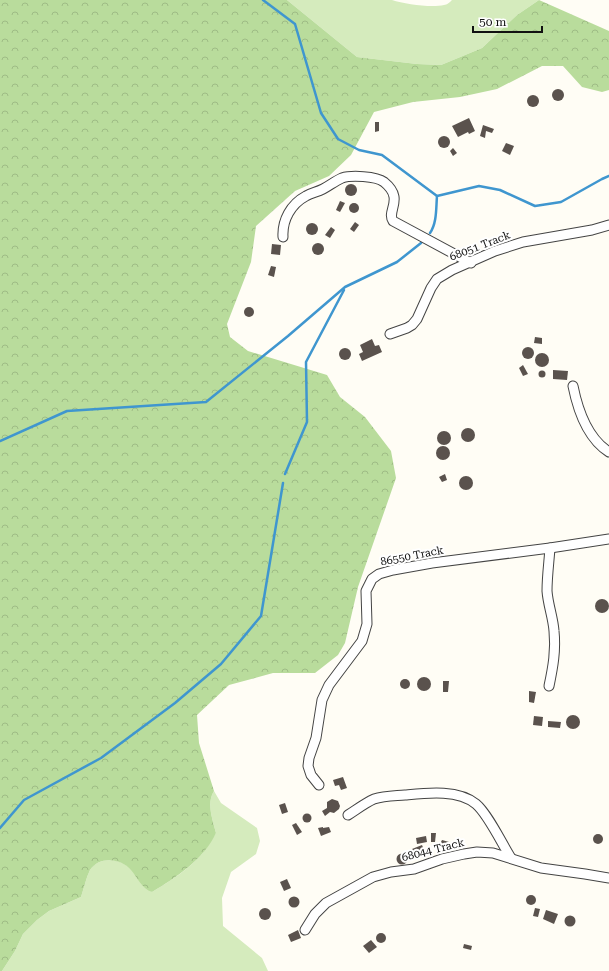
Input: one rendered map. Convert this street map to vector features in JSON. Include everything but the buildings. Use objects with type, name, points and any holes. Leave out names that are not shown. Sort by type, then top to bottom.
[{"type":"street","points":[[283,237],[285,220],[296,204],[305,196],[322,190],[342,178],[377,178],[384,182],[395,199],[391,215],[393,221],[471,263]]},
{"type":"street","name":"68051 Track","points":[[390,334],[412,325],[437,279],[452,270],[524,242],[592,230],[609,225]]},
{"type":"street","points":[[573,386],[582,419],[593,438],[609,452]]},
{"type":"street","name":"86550 Track","points":[[319,785],[311,775],[308,766],[309,758],[316,738],[322,700],[329,685],[362,641],[367,624],[366,591],[372,579],[379,574],[393,570],[426,564],[550,548],[609,538]]},
{"type":"street","points":[[549,686],[554,665],[555,646],[554,630],[547,589],[550,548]]},
{"type":"street","points":[[348,815],[364,804],[385,797],[424,792],[454,795],[466,798],[476,804],[483,813],[511,858]]},
{"type":"street","name":"68044 Track","points":[[305,930],[315,914],[326,903],[373,876],[382,873],[414,869],[442,859],[477,852],[493,853],[541,868],[609,878]]},
{"type":"green space","points":[[0,0],[287,0],[357,57],[417,64],[441,65],[482,48],[517,15],[539,0],[609,31],[609,90],[602,92],[582,87],[563,66],[542,66],[497,89],[460,97],[413,102],[374,112],[351,155],[329,176],[295,191],[256,226],[251,262],[227,324],[230,337],[248,351],[327,375],[340,397],[365,417],[391,451],[396,478],[358,587],[345,643],[338,655],[315,673],[273,673],[229,685],[197,715],[199,743],[214,791],[210,806],[216,833],[211,842],[197,859],[180,874],[152,892],[145,888],[131,870],[122,863],[110,860],[99,862],[90,870],[81,897],[49,911],[37,920],[23,934],[15,951],[2,971],[0,971]]},
{"type":"green space","points":[[287,0],[392,0],[425,6],[439,6],[445,5],[452,0],[539,0],[517,15],[482,48],[441,65],[417,64],[357,57]]},
{"type":"green space","points":[[214,791],[221,803],[257,828],[260,841],[256,854],[231,872],[222,898],[223,926],[262,958],[268,971],[2,971],[15,951],[23,934],[37,920],[49,911],[81,897],[90,870],[98,863],[108,860],[124,864],[132,870],[152,892],[172,880],[191,865],[202,854],[216,833],[210,806]]},
{"type":"waterway","points":[[263,0],[295,24],[321,113],[338,139],[359,150],[382,155],[437,196]]},
{"type":"waterway","points":[[430,233],[435,220],[437,196],[479,186],[500,190],[535,206],[561,202],[609,176]]},
{"type":"waterway","points":[[0,441],[67,411],[206,402],[288,336],[345,287],[397,262],[421,243]]},
{"type":"waterway","points":[[285,474],[307,422],[306,362],[344,290]]},
{"type":"waterway","points":[[0,828],[24,800],[101,758],[175,703],[221,664],[261,616],[283,483]]}]
